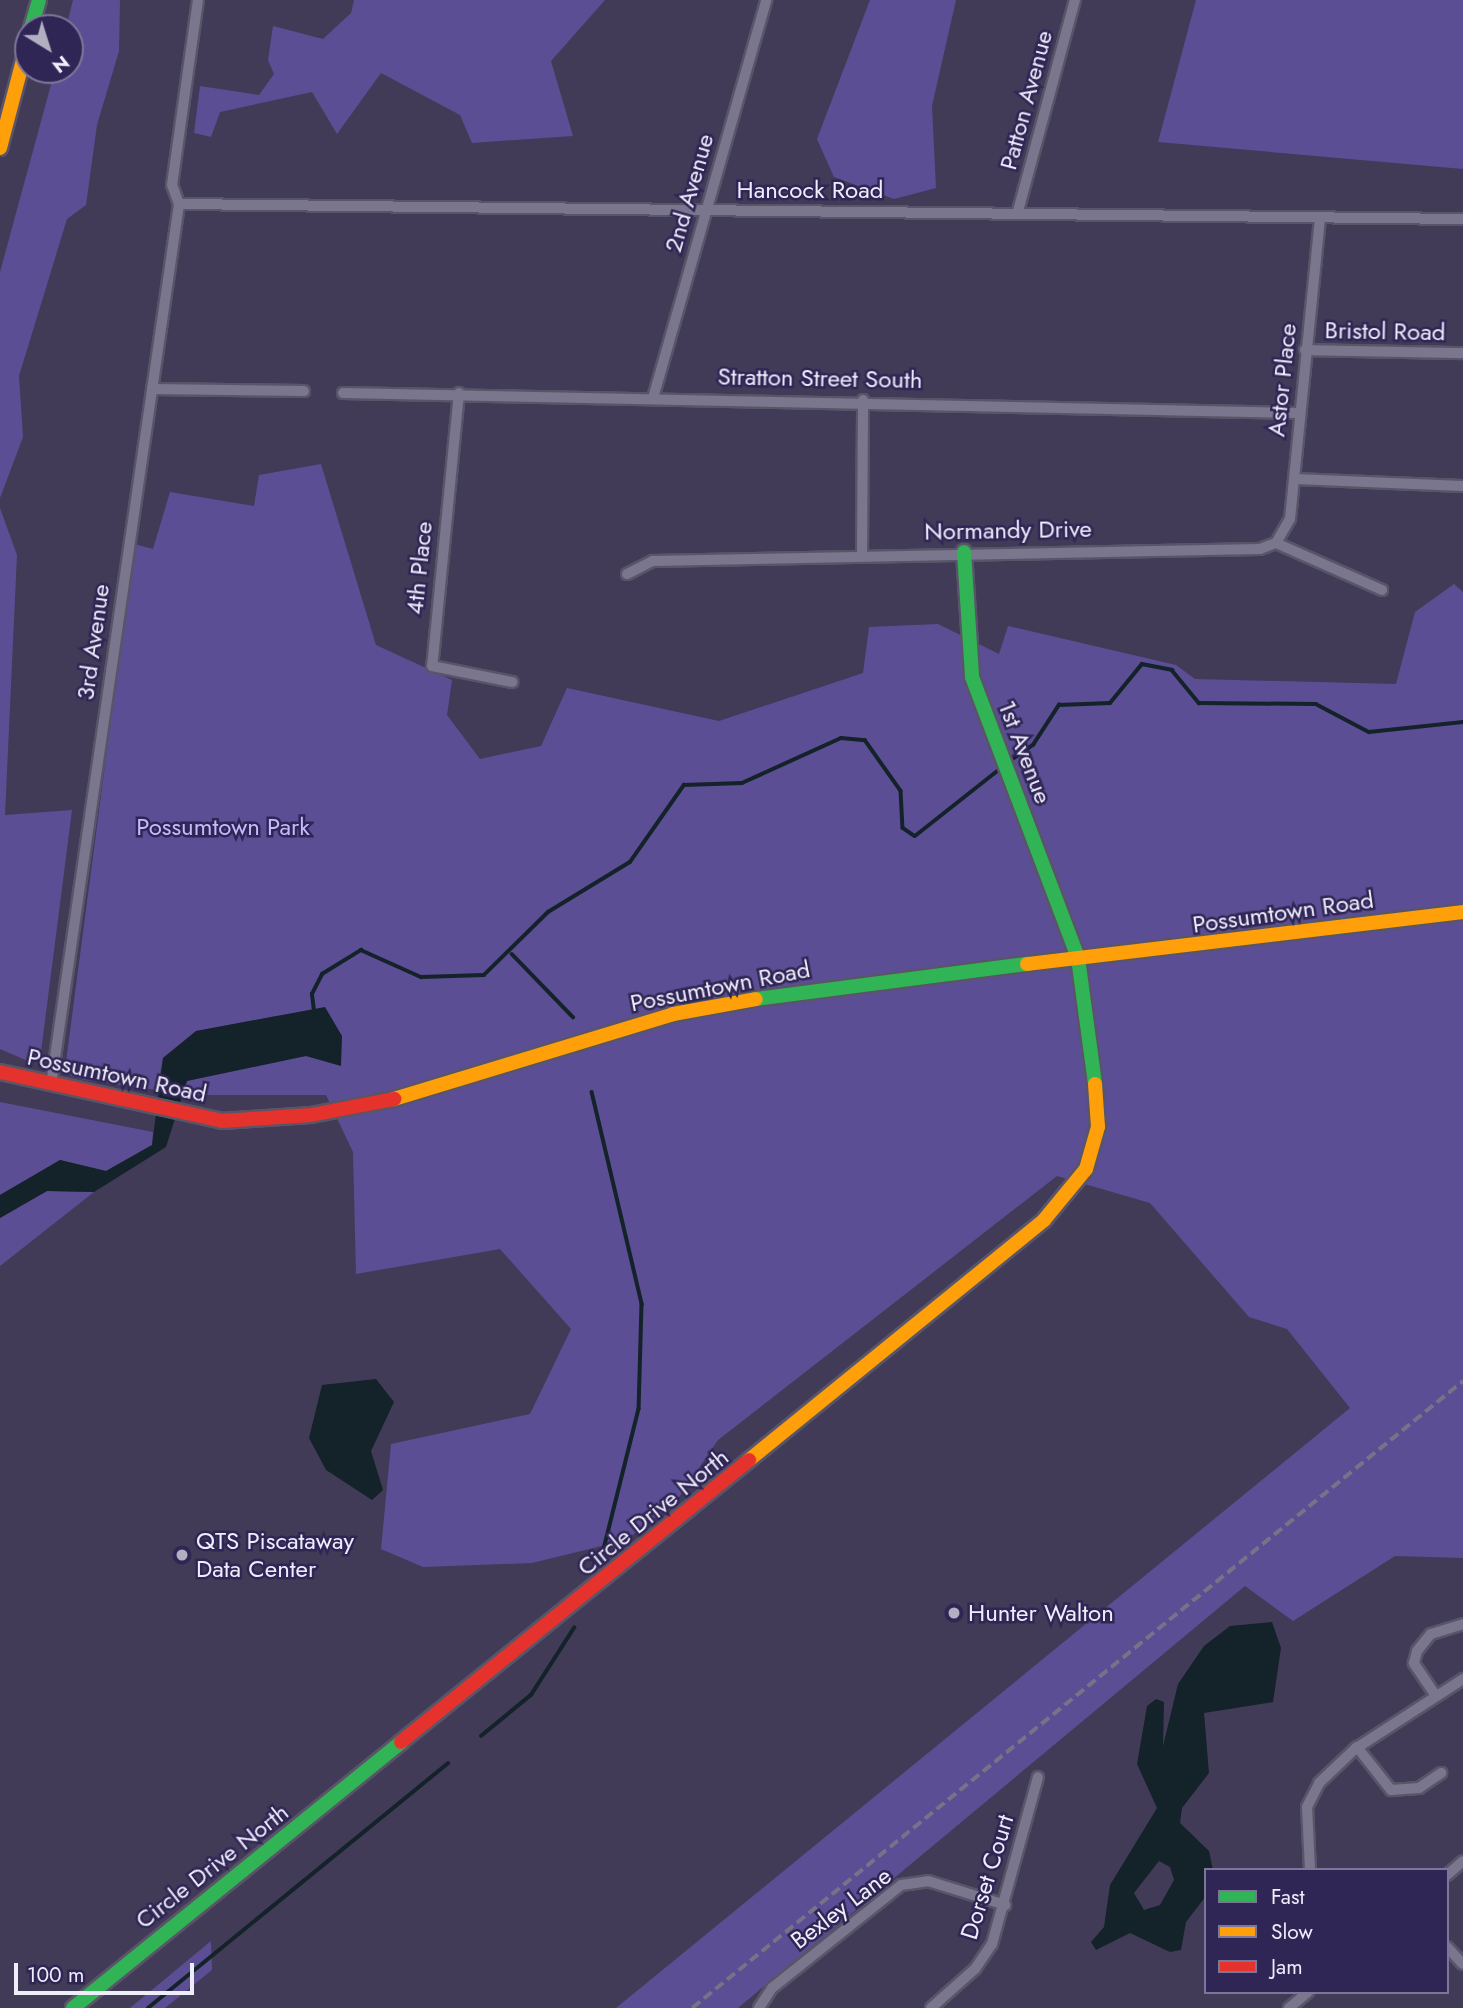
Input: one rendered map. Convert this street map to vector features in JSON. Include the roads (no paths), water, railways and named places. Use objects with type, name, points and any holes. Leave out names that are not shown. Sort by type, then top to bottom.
[{"type":"main road","points":[[0,148],[17,84]]},
{"type":"main road","name":"1st Avenue","points":[[964,552],[972,677],[1078,962]]},
{"type":"main road","name":"Possumtown Road","points":[[0,1072],[136,1107],[192,1115],[268,1119],[368,1107],[673,1014],[802,991],[1078,962],[1463,912]]},
{"type":"main road","name":"Circle Drive North","points":[[73,2008],[1044,1220],[1086,1169],[1098,1127],[1098,1081],[1078,962]]},
{"type":"street","points":[[179,204],[172,185],[198,0]]},
{"type":"street","name":"2nd Avenue","points":[[653,397],[766,0]]},
{"type":"street","name":"Patton Avenue","points":[[1018,211],[1075,0]]},
{"type":"street","name":"Hancock Road","points":[[179,204],[705,211],[1018,211],[1463,219]]},
{"type":"street","name":"3rd Avenue","points":[[51,1085],[179,204]]},
{"type":"street","name":"Astor Place","points":[[1276,543],[1290,519],[1295,479],[1297,413],[1320,217]]},
{"type":"street","name":"Bristol Road","points":[[1305,350],[1463,353]]},
{"type":"street","points":[[152,389],[304,391]]},
{"type":"street","name":"Stratton Street South","points":[[343,393],[863,400],[1297,413]]},
{"type":"street","name":"4th Place","points":[[459,393],[432,666],[513,682]]},
{"type":"street","points":[[862,553],[863,400]]},
{"type":"street","points":[[1295,479],[1463,486]]},
{"type":"street","points":[[1276,543],[1382,590]]},
{"type":"street","name":"Normandy Drive","points":[[627,575],[653,561],[862,553],[1260,549],[1276,543]]},
{"type":"street","points":[[1436,1696],[1414,1663],[1417,1651],[1431,1634],[1463,1624]]},
{"type":"street","points":[[1310,1868],[1307,1807],[1319,1783],[1357,1748],[1463,1679]]},
{"type":"street","points":[[1357,1748],[1391,1790],[1419,1788],[1441,1773]]},
{"type":"street","name":"Dorset Court","points":[[931,2008],[985,1956],[1005,1905],[1038,1777]]},
{"type":"street","points":[[1449,1873],[1463,1861]]},
{"type":"street","name":"Bexley Lane","points":[[759,2008],[772,1987],[901,1885],[928,1881],[1005,1905]]},
{"type":"street","points":[[1449,1949],[1463,1964]]},
{"type":"street","points":[[1289,2008],[1306,1994]]},
{"type":"waterway","points":[[1007,763],[1033,745],[1059,705],[1110,703],[1142,664],[1172,670],[1199,703],[1316,704],[1369,732],[1463,722]]},
{"type":"waterway","points":[[314,1011],[312,994],[322,974],[361,950],[421,977],[484,975],[548,912],[630,862],[684,785],[742,783],[841,738],[865,740],[901,791],[903,828],[915,836],[1001,768]]},
{"type":"waterway","points":[[512,954],[573,1017]]},
{"type":"waterway","points":[[592,1092],[642,1304],[639,1409],[603,1553]]},
{"type":"waterway","points":[[481,1736],[531,1695],[574,1628]]},
{"type":"waterway","points":[[148,2008],[448,1763]]},
{"type":"railway","points":[[692,2008],[1463,1381]]},
{"type":"place","name":"QTS Piscataway Data Center","points":[[182,1555]]},
{"type":"place","name":"Hunter Walton","points":[[954,1613]]},
{"type":"park label","name":"Possumtown Park","points":[[223,827]]}]
